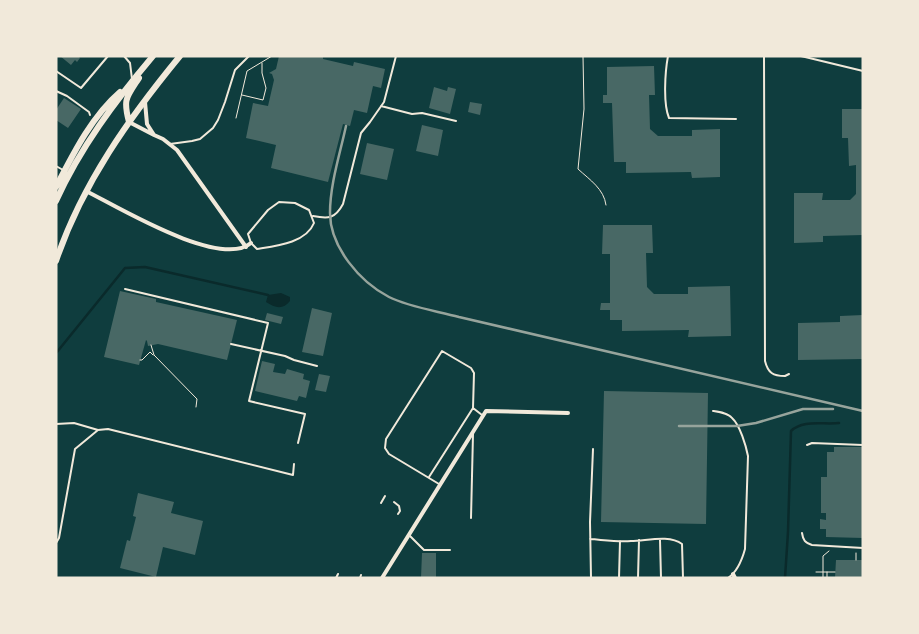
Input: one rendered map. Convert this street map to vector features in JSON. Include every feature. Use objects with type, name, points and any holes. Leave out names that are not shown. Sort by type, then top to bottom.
[{"type":"main road","points":[[56,201],[101,122],[153,56]]},
{"type":"main road","points":[[129,122],[125,101],[153,56]]},
{"type":"main road","points":[[56,261],[86,191],[129,122],[180,56]]},
{"type":"main road","points":[[56,187],[80,143],[109,101],[132,81]]},
{"type":"street","points":[[145,100],[147,124],[154,135]]},
{"type":"street","points":[[129,122],[170,144],[183,157],[246,248]]},
{"type":"street","points":[[86,191],[184,239],[229,250],[246,248],[251,243]]},
{"type":"street","points":[[382,578],[473,429],[486,411],[568,413]]},
{"type":"lane","points":[[56,71],[81,88],[108,56]]},
{"type":"lane","points":[[124,56],[130,63],[132,81]]},
{"type":"lane","points":[[170,144],[192,142],[213,128],[225,102],[232,76],[243,60],[249,56]]},
{"type":"lane","points":[[313,216],[326,218],[335,215],[340,210],[361,133],[381,106],[388,91],[396,56]]},
{"type":"lane","points":[[668,56],[666,111],[669,118],[736,119]]},
{"type":"lane","points":[[764,56],[765,361],[767,369],[772,374],[779,376],[789,374]]},
{"type":"lane","points":[[800,56],[863,71]]},
{"type":"lane","points":[[56,90],[89,112],[90,115]]},
{"type":"lane","points":[[381,106],[412,114],[422,113],[456,121]]},
{"type":"lane","points":[[56,166],[65,171]]},
{"type":"lane","points":[[279,202],[295,203],[309,210],[313,216],[314,223],[311,230],[295,240],[257,249],[251,243],[248,234],[268,210],[279,202]]},
{"type":"lane","points":[[125,289],[268,323],[249,401],[305,414],[298,443]]},
{"type":"lane","points":[[176,306],[177,302]]},
{"type":"lane","points":[[231,344],[262,350],[317,366]]},
{"type":"lane","points":[[428,477],[473,408],[474,373],[471,368],[442,351],[386,439],[385,448],[389,454],[439,484]]},
{"type":"lane","points":[[473,408],[482,415]]},
{"type":"lane","points":[[713,411],[723,413],[732,418],[747,446],[748,456],[745,550],[734,576],[728,578]]},
{"type":"lane","points":[[56,424],[74,423],[98,430],[108,430],[293,475],[294,464]]},
{"type":"lane","points":[[471,518],[473,429]]},
{"type":"lane","points":[[56,543],[59,538],[75,449],[98,430]]},
{"type":"lane","points":[[807,445],[812,443],[863,445]]},
{"type":"lane","points":[[591,578],[590,539],[593,449]]},
{"type":"lane","points":[[381,503],[385,496]]},
{"type":"lane","points":[[394,502],[399,506],[400,511],[398,514]]},
{"type":"lane","points":[[412,528],[419,528]]},
{"type":"lane","points":[[802,533],[806,543],[812,545],[863,548]]},
{"type":"lane","points":[[408,534],[424,550],[450,550]]},
{"type":"lane","points":[[590,539],[678,541],[682,544],[683,578]]},
{"type":"lane","points":[[638,578],[639,540]]},
{"type":"lane","points":[[660,540],[661,578]]},
{"type":"lane","points":[[619,578],[620,541]]},
{"type":"lane","points":[[811,549],[812,545]]},
{"type":"lane","points":[[336,578],[338,574]]},
{"type":"path","points":[[236,118],[247,72],[272,56]]},
{"type":"path","points":[[583,56],[584,108],[578,169],[605,196],[606,205]]},
{"type":"path","points":[[241,95],[263,100],[266,88],[262,73],[262,62]]},
{"type":"path","points":[[151,345],[154,355]]},
{"type":"path","points":[[140,360],[150,352],[154,355],[198,399],[196,407]]},
{"type":"path","points":[[823,578],[824,556],[831,550]]},
{"type":"path","points":[[856,551],[856,560]]},
{"type":"path","points":[[816,572],[836,572]]},
{"type":"path","points":[[827,572],[827,578]]},
{"type":"water","points":[[281,293],[290,297],[290,301],[285,306],[276,307],[266,302],[268,295]]},
{"type":"building","points":[[60,56],[78,56],[80,58],[71,65]]},
{"type":"building","points":[[279,56],[323,56],[323,59],[353,66],[354,62],[385,69],[381,88],[373,86],[367,113],[354,110],[350,126],[343,124],[328,182],[271,168],[276,145],[246,138],[253,103],[268,106],[274,80],[272,74],[269,73],[276,69]]},
{"type":"building","points":[[654,66],[655,95],[649,95],[650,129],[658,136],[692,136],[692,130],[720,129],[720,177],[692,178],[691,172],[626,173],[626,162],[614,162],[612,103],[603,103],[603,95],[607,95],[607,67]]},
{"type":"building","points":[[434,87],[447,91],[448,87],[456,89],[450,114],[429,108]]},
{"type":"building","points":[[64,98],[81,109],[68,128],[56,120],[56,110]]},
{"type":"building","points":[[470,102],[482,104],[480,115],[468,112]]},
{"type":"building","points":[[842,109],[863,109],[863,235],[823,236],[823,242],[794,243],[794,193],[823,193],[822,200],[850,200],[856,194],[856,165],[849,166],[848,138],[842,138]]},
{"type":"building","points":[[422,125],[443,130],[438,156],[416,151]]},
{"type":"building","points":[[367,143],[394,149],[387,180],[360,174]]},
{"type":"building","points":[[603,225],[652,225],[653,253],[646,253],[647,287],[654,294],[688,294],[688,287],[730,286],[731,336],[688,337],[689,330],[622,331],[622,320],[610,320],[610,310],[600,310],[601,303],[610,303],[610,254],[602,254]]},
{"type":"building","points":[[120,291],[156,299],[156,302],[237,320],[227,360],[158,344],[148,346],[146,340],[139,365],[104,357]]},
{"type":"building","points":[[312,308],[332,313],[323,356],[302,352]]},
{"type":"building","points":[[267,313],[283,317],[281,324],[265,320]]},
{"type":"building","points":[[863,315],[863,359],[798,360],[798,323],[840,322],[840,316]]},
{"type":"building","points":[[262,361],[275,364],[273,372],[285,374],[287,369],[304,374],[303,379],[310,381],[306,398],[299,396],[297,401],[255,391]]},
{"type":"building","points":[[319,374],[330,376],[326,392],[315,390]]},
{"type":"building","points":[[604,391],[708,393],[706,524],[601,522]]},
{"type":"building","points":[[834,447],[862,447],[863,538],[826,537],[826,529],[820,529],[820,519],[826,520],[826,513],[821,513],[821,477],[827,477],[827,452],[834,452]]},
{"type":"building","points":[[138,493],[174,502],[171,513],[203,521],[195,555],[163,547],[156,577],[120,568],[127,540],[130,541],[136,517],[133,516]]},
{"type":"building","points":[[422,553],[436,553],[436,578],[421,578]]},
{"type":"building","points":[[836,560],[863,560],[863,578],[835,578]]},
{"type":"waterway","points":[[57,352],[125,268],[145,267],[268,295]]},
{"type":"waterway","points":[[785,578],[791,431],[801,425],[839,423]]},
{"type":"railway","points":[[346,126],[330,202],[331,226],[341,251],[349,262],[368,282],[389,297],[405,304],[863,411]]},
{"type":"railway","points":[[679,426],[737,426],[756,423],[803,409],[833,409]]}]
